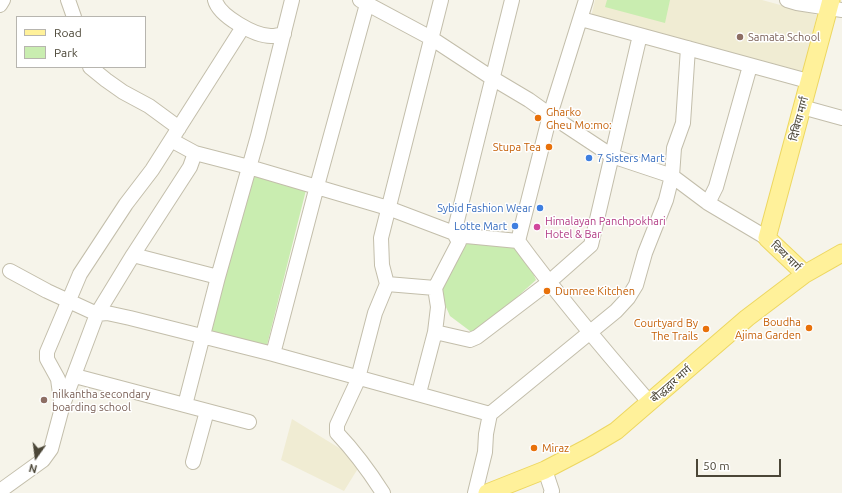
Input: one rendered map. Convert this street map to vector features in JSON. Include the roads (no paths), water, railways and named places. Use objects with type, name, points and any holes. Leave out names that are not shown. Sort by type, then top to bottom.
[{"type":"main road","name":"दिबिया मार्ग","points":[[767,238],[808,81],[835,5]]},
{"type":"main road","name":"दिब्य मार्ग","points":[[767,238],[805,274]]},
{"type":"main road","name":"बौद्धद्वार मार्ग","points":[[487,493],[545,470],[616,431],[747,318],[805,274],[842,253]]},
{"type":"street","points":[[0,5],[4,0]]},
{"type":"street","points":[[68,0],[74,16]]},
{"type":"street","points":[[215,0],[222,11],[249,31],[270,36],[284,34]]},
{"type":"street","points":[[185,405],[204,337],[218,277],[258,136],[292,0]]},
{"type":"street","points":[[383,493],[368,469],[351,447],[337,433],[337,425],[357,382],[375,313],[387,284],[382,265],[381,238],[441,0]]},
{"type":"street","points":[[418,394],[435,332],[438,307],[434,288],[459,242],[454,233],[512,0]]},
{"type":"street","points":[[518,241],[550,116],[586,0]]},
{"type":"street","points":[[787,0],[797,3],[835,5]]},
{"type":"street","points":[[273,354],[364,2],[431,38],[529,100],[550,116],[612,156],[672,176],[708,203],[767,238]]},
{"type":"street","points":[[581,19],[808,81]]},
{"type":"street","points":[[62,408],[58,379],[47,359],[47,352],[67,301],[80,274],[126,204],[152,170],[244,27]]},
{"type":"street","points":[[435,332],[470,340],[477,337],[548,283],[591,245],[640,35]]},
{"type":"street","points":[[475,493],[490,414],[620,307],[636,285],[644,253],[666,200],[672,176],[674,148],[683,123],[688,48]]},
{"type":"street","points":[[708,203],[718,181],[750,66]]},
{"type":"street","points":[[91,68],[123,92],[150,106],[175,134],[195,153],[317,186],[388,208],[454,233],[466,236],[518,241],[548,283],[650,403]]},
{"type":"street","points":[[802,107],[842,118]]},
{"type":"street","points":[[0,491],[43,460],[51,449],[62,408],[97,314],[190,167],[195,153]]},
{"type":"street","points":[[133,255],[218,277]]},
{"type":"street","points":[[10,271],[67,301],[97,314],[107,312],[273,354],[490,414]]},
{"type":"street","points":[[387,284],[434,288]]},
{"type":"street","points":[[75,376],[249,422]]},
{"type":"street","points":[[193,462],[207,411]]},
{"type":"street","points":[[545,470],[552,491],[551,493]]},
{"type":"place","name":"Samata School","points":[[740,37]]},
{"type":"place","name":"Gharko Gheu Mo:mo:","points":[[538,118]]},
{"type":"place","name":"Stupa Tea","points":[[549,147]]},
{"type":"place","name":"7 Sisters Mart","points":[[589,158]]},
{"type":"place","name":"Sybid Fashion Wear","points":[[540,208]]},
{"type":"place","name":"Lotte Mart","points":[[515,226]]},
{"type":"place","name":"Himalayan Panchpokhari Hotel & Bar","points":[[537,227]]},
{"type":"place","name":"Dumree Kitchen","points":[[547,291]]},
{"type":"place","name":"Boudha Ajima Garden","points":[[809,328]]},
{"type":"place","name":"Courtyard By The Trails","points":[[706,329]]},
{"type":"place","name":"nilkantha secondary boarding school","points":[[44,400]]},
{"type":"place","name":"Miraz","points":[[534,448]]}]
